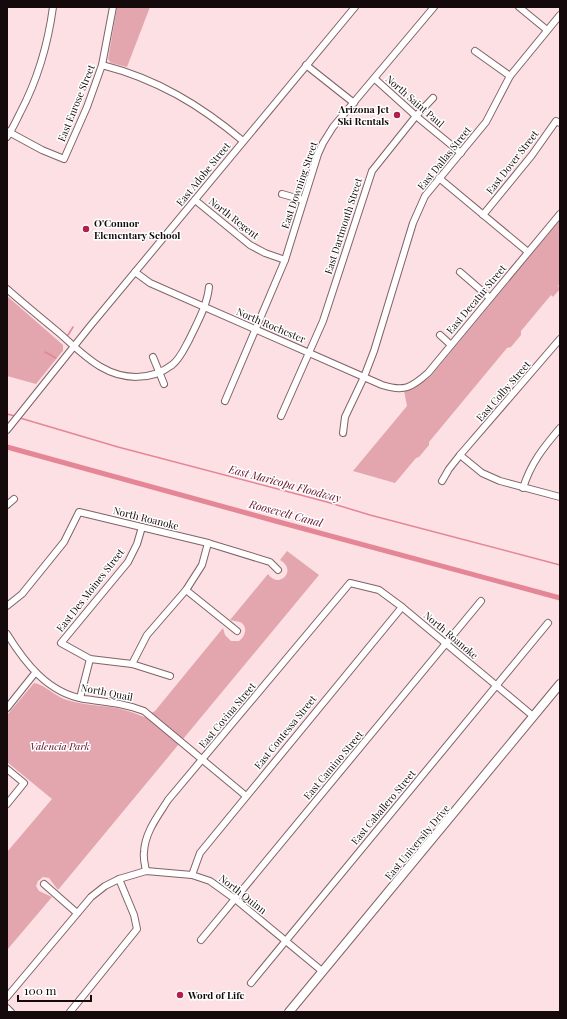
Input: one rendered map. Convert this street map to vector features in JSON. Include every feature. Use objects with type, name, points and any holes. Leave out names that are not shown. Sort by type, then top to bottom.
[{"type":"main road","name":"East University Drive","points":[[289,1012],[560,684]]},
{"type":"street","points":[[8,134],[28,98],[43,59],[53,7]]},
{"type":"street","name":"East Enrose Street","points":[[8,134],[64,159],[89,102],[102,65],[113,7]]},
{"type":"street","name":"East Adobe Street","points":[[9,427],[74,346],[355,7]]},
{"type":"street","name":"East Downing Street","points":[[225,401],[285,260],[303,200],[323,143],[333,127],[375,79],[434,7]]},
{"type":"street","points":[[519,7],[547,30]]},
{"type":"street","name":"East Dallas Street","points":[[343,433],[345,417],[364,377],[374,351],[419,208],[425,196],[486,122],[510,76],[560,15]]},
{"type":"street","points":[[474,51],[510,76]]},
{"type":"street","points":[[102,65],[125,71],[177,94],[208,113],[243,141]]},
{"type":"street","points":[[306,65],[354,103]]},
{"type":"street","name":"North Saint Paul","points":[[375,79],[416,116],[461,153]]},
{"type":"street","name":"East Dartmouth Street","points":[[281,416],[323,321],[372,171],[416,116],[433,98]]},
{"type":"street","name":"East Dover Street","points":[[483,215],[558,122]]},
{"type":"street","points":[[439,178],[528,252]]},
{"type":"street","points":[[282,194],[303,200]]},
{"type":"street","name":"North Regent","points":[[195,200],[250,245],[265,253],[285,260]]},
{"type":"street","name":"East Decatur Street","points":[[402,388],[410,387],[428,373],[560,214]]},
{"type":"street","name":"North Rochester","points":[[135,272],[150,283],[382,385],[402,388]]},
{"type":"street","points":[[460,272],[490,298]]},
{"type":"street","points":[[7,289],[96,364],[114,373],[128,377],[140,377],[150,376],[160,372],[172,365],[183,352],[204,307],[208,296],[209,287]]},
{"type":"street","points":[[440,335],[451,345]]},
{"type":"street","name":"East Colby Street","points":[[442,482],[449,469],[460,455],[560,339]]},
{"type":"street","points":[[153,357],[164,384]]},
{"type":"street","points":[[523,488],[533,463],[560,428]]},
{"type":"street","points":[[460,455],[482,473],[500,481],[560,497]]},
{"type":"street","points":[[7,505],[14,500]]},
{"type":"street","name":"North Roanoke","points":[[7,606],[22,594],[64,542],[79,512],[208,543],[270,562],[278,570]]},
{"type":"street","name":"East Des Moines Street","points":[[90,659],[62,643],[128,562],[137,544],[142,526]]},
{"type":"street","points":[[132,664],[147,635],[186,590],[202,565],[208,543]]},
{"type":"street","name":"North Roanoke","points":[[350,583],[379,590],[402,607],[533,716]]},
{"type":"street","name":"East Covina Street","points":[[146,871],[144,853],[147,838],[152,824],[168,800],[350,583]]},
{"type":"street","points":[[186,590],[237,631]]},
{"type":"street","name":"East Camino Street","points":[[201,940],[481,601]]},
{"type":"street","name":"East Contessa Street","points":[[192,875],[200,853],[402,607]]},
{"type":"street","name":"East Caballero Street","points":[[251,983],[548,623]]},
{"type":"street","name":"North Quail","points":[[7,634],[21,656],[35,673],[49,684],[65,693],[80,698],[130,705],[144,711],[246,796]]},
{"type":"street","points":[[80,698],[90,659],[132,664],[170,676]]},
{"type":"street","points":[[8,703],[35,673]]},
{"type":"street","points":[[7,769],[24,784],[7,804]]},
{"type":"street","name":"North Quinn","points":[[119,879],[146,871],[192,875],[210,881],[235,899],[322,971]]},
{"type":"street","points":[[7,998],[98,891],[119,879],[134,915],[137,930],[70,1012]]},
{"type":"street","points":[[44,884],[78,913]]},
{"type":"street","points":[[7,1008],[11,1012]]},
{"type":"green space","points":[[117,7],[150,7],[127,67],[111,63],[108,59]]},
{"type":"green space","points":[[560,220],[560,284],[558,286],[560,289],[553,297],[551,295],[521,331],[521,335],[511,347],[507,348],[429,442],[429,445],[395,483],[353,471],[407,406],[404,391],[414,388],[430,377]]},
{"type":"green space","points":[[7,296],[63,345],[63,351],[36,384],[7,376]]},
{"type":"green space","name":"Valencia Park","points":[[287,551],[319,575],[58,890],[49,878],[43,877],[38,881],[36,886],[39,891],[52,897],[7,950],[7,852],[52,799],[7,762],[7,715],[34,683],[64,699],[77,703],[117,708],[144,717],[155,711],[223,628],[225,635],[231,641],[239,641],[241,639],[245,634],[243,624],[230,620],[268,574],[277,580],[285,577],[287,569],[285,564],[280,560]]},
{"type":"waterway","points":[[68,335],[73,327]]},
{"type":"waterway","points":[[45,352],[56,358]]},
{"type":"waterway","name":"East Maricopa Floodway","points":[[7,414],[15,416]]},
{"type":"waterway","name":"East Maricopa Floodway","points":[[20,418],[118,447],[560,565]]},
{"type":"waterway","name":"Roosevelt Canal","points":[[7,447],[560,598]]},
{"type":"place","name":"Arizona Jet Ski Rentals","points":[[397,115]]},
{"type":"place","name":"O'Connor Elementary School","points":[[86,229]]},
{"type":"place","name":"Word of Life","points":[[180,995]]}]
